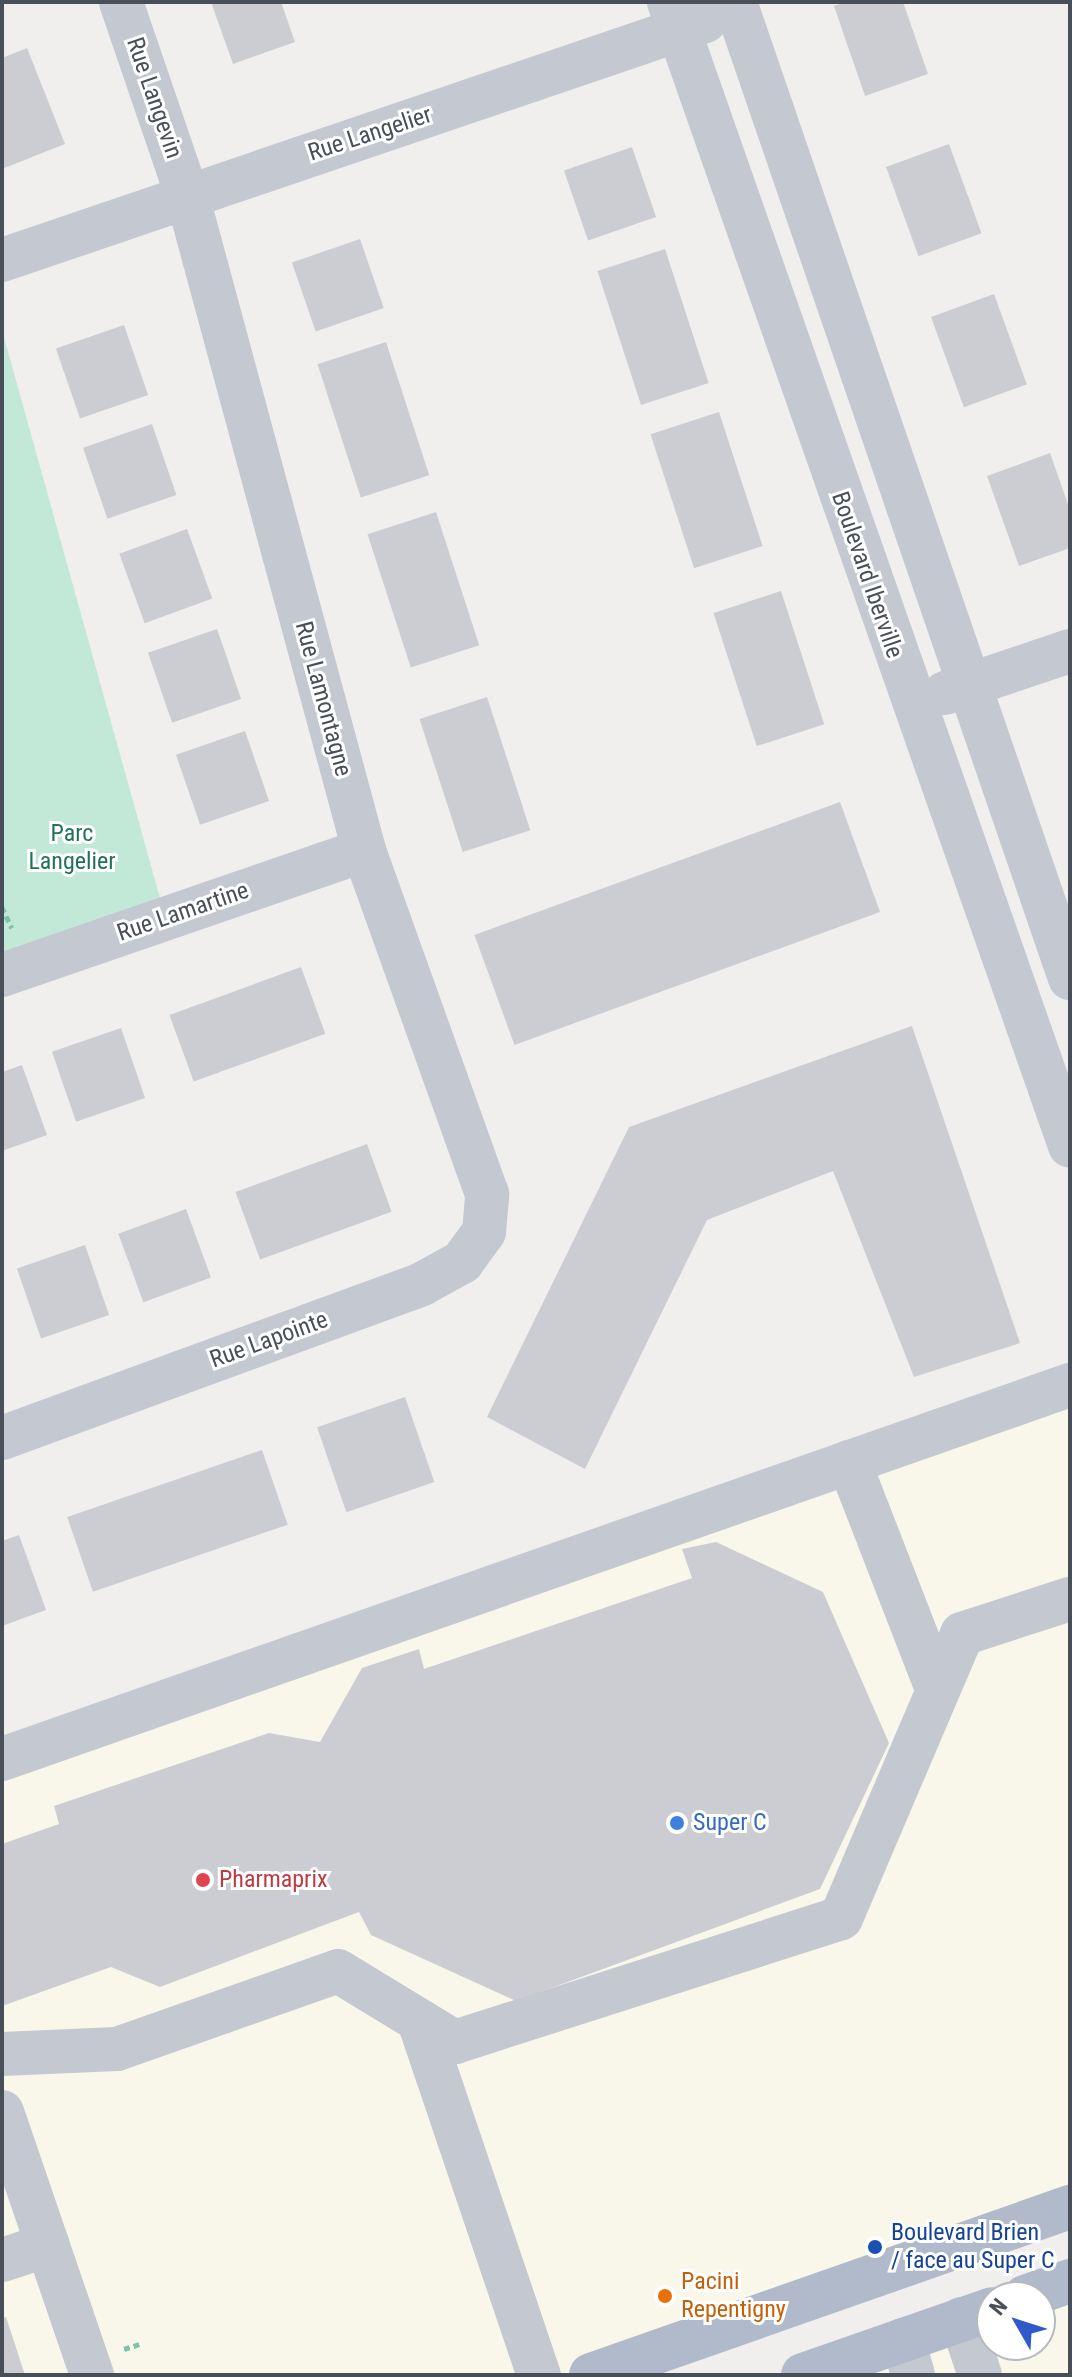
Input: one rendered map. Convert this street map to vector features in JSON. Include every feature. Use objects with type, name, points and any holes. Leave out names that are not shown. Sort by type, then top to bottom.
[{"type":"main road","points":[[591,2375],[1070,2207]]},
{"type":"main road","points":[[803,2375],[908,2357],[976,2315]]},
{"type":"street","name":"Rue Langevin","points":[[121,2],[187,195]]},
{"type":"street","name":"Rue Langelier","points":[[2,260],[674,17],[736,5]]},
{"type":"street","points":[[736,5],[1070,978]]},
{"type":"street","name":"Boulevard Iberville","points":[[674,17],[912,705],[1070,1146]]},
{"type":"street","name":"Rue Lamontagne","points":[[187,195],[364,850],[487,1194]]},
{"type":"street","points":[[912,705],[1070,651]]},
{"type":"street","name":"Rue Lamartine","points":[[2,975],[364,850]]},
{"type":"street","name":"Rue Lapointe","points":[[2,1438],[422,1284],[462,1262],[484,1232],[487,1194]]},
{"type":"street","points":[[2,1759],[1070,1385]]},
{"type":"street","points":[[849,1462],[937,1689]]},
{"type":"street","points":[[2,2054],[117,2049],[338,1971],[455,2042],[841,1918],[962,1634],[1070,1599]]},
{"type":"street","points":[[419,2021],[539,2375]]},
{"type":"street","points":[[2,2112],[92,2375]]},
{"type":"street","points":[[2,2260],[48,2245]]},
{"type":"shaded area","points":[[1070,1370],[1070,2207],[591,2375],[2,2375],[2,1741]]},
{"type":"shaded area","points":[[1070,2282],[1070,2375],[807,2375],[976,2315],[976,2361],[1056,2361],[1056,2289]]},
{"type":"green space","name":"Parc Langelier","points":[[2,330],[160,898],[2,954]]},
{"type":"building","points":[[211,2],[281,2],[295,42],[233,64]]},
{"type":"building","points":[[846,2],[903,2],[928,74],[865,96],[834,6]]},
{"type":"building","points":[[27,48],[65,144],[2,169],[2,58]]},
{"type":"building","points":[[949,144],[981,233],[919,256],[886,167]]},
{"type":"building","points":[[632,147],[656,217],[588,240],[564,170]]},
{"type":"building","points":[[360,239],[384,308],[316,331],[292,262]]},
{"type":"building","points":[[665,249],[709,383],[641,405],[597,271]]},
{"type":"building","points":[[994,294],[1027,384],[964,407],[931,317]]},
{"type":"building","points":[[124,325],[148,395],[80,418],[56,348]]},
{"type":"building","points":[[386,342],[429,475],[361,497],[318,364]]},
{"type":"building","points":[[719,412],[763,546],[694,568],[651,434]]},
{"type":"building","points":[[152,424],[176,495],[107,519],[83,448]]},
{"type":"building","points":[[1050,453],[1070,510],[1070,548],[1019,566],[987,476]]},
{"type":"building","points":[[436,512],[479,645],[411,667],[368,534]]},
{"type":"building","points":[[187,529],[212,599],[145,623],[119,554]]},
{"type":"building","points":[[781,591],[824,724],[757,746],[713,613]]},
{"type":"building","points":[[217,629],[241,699],[172,723],[148,653]]},
{"type":"building","points":[[487,697],[530,830],[463,852],[419,719]]},
{"type":"building","points":[[245,731],[269,801],[200,825],[176,755]]},
{"type":"building","points":[[840,802],[880,912],[514,1045],[474,935]]},
{"type":"building","points":[[301,967],[325,1034],[194,1082],[169,1015]]},
{"type":"building","points":[[912,1026],[1020,1343],[914,1377],[833,1171],[707,1220],[585,1469],[487,1417],[629,1127]]},
{"type":"building","points":[[121,1028],[145,1098],[76,1122],[52,1052]]},
{"type":"building","points":[[22,1065],[47,1135],[2,1151],[2,1072]]},
{"type":"building","points":[[367,1144],[392,1212],[260,1260],[235,1192]]},
{"type":"building","points":[[186,1209],[211,1278],[143,1302],[118,1234]]},
{"type":"building","points":[[85,1245],[109,1315],[41,1338],[17,1268]]},
{"type":"building","points":[[405,1397],[434,1482],[346,1512],[317,1427]]},
{"type":"building","points":[[262,1450],[288,1525],[93,1592],[67,1517]]},
{"type":"building","points":[[19,1535],[46,1610],[2,1626],[2,1541]]},
{"type":"building","points":[[716,1542],[823,1592],[889,1743],[820,1889],[516,2001],[371,1935],[359,1912],[160,1987],[111,1967],[2,2006],[2,1844],[59,1824],[54,1806],[269,1733],[320,1742],[362,1668],[419,1649],[424,1669],[692,1578],[682,1549]]},
{"type":"building","points":[[6,2317],[25,2375],[2,2375],[2,2318]]},
{"type":"place","name":"Super C","points":[[677,1823]]},
{"type":"place","name":"Pharmaprix","points":[[203,1880]]},
{"type":"place","name":"Boulevard Brien / face au Super C","points":[[875,2247]]},
{"type":"place","name":"Pacini Repentigny","points":[[665,2296]]}]
